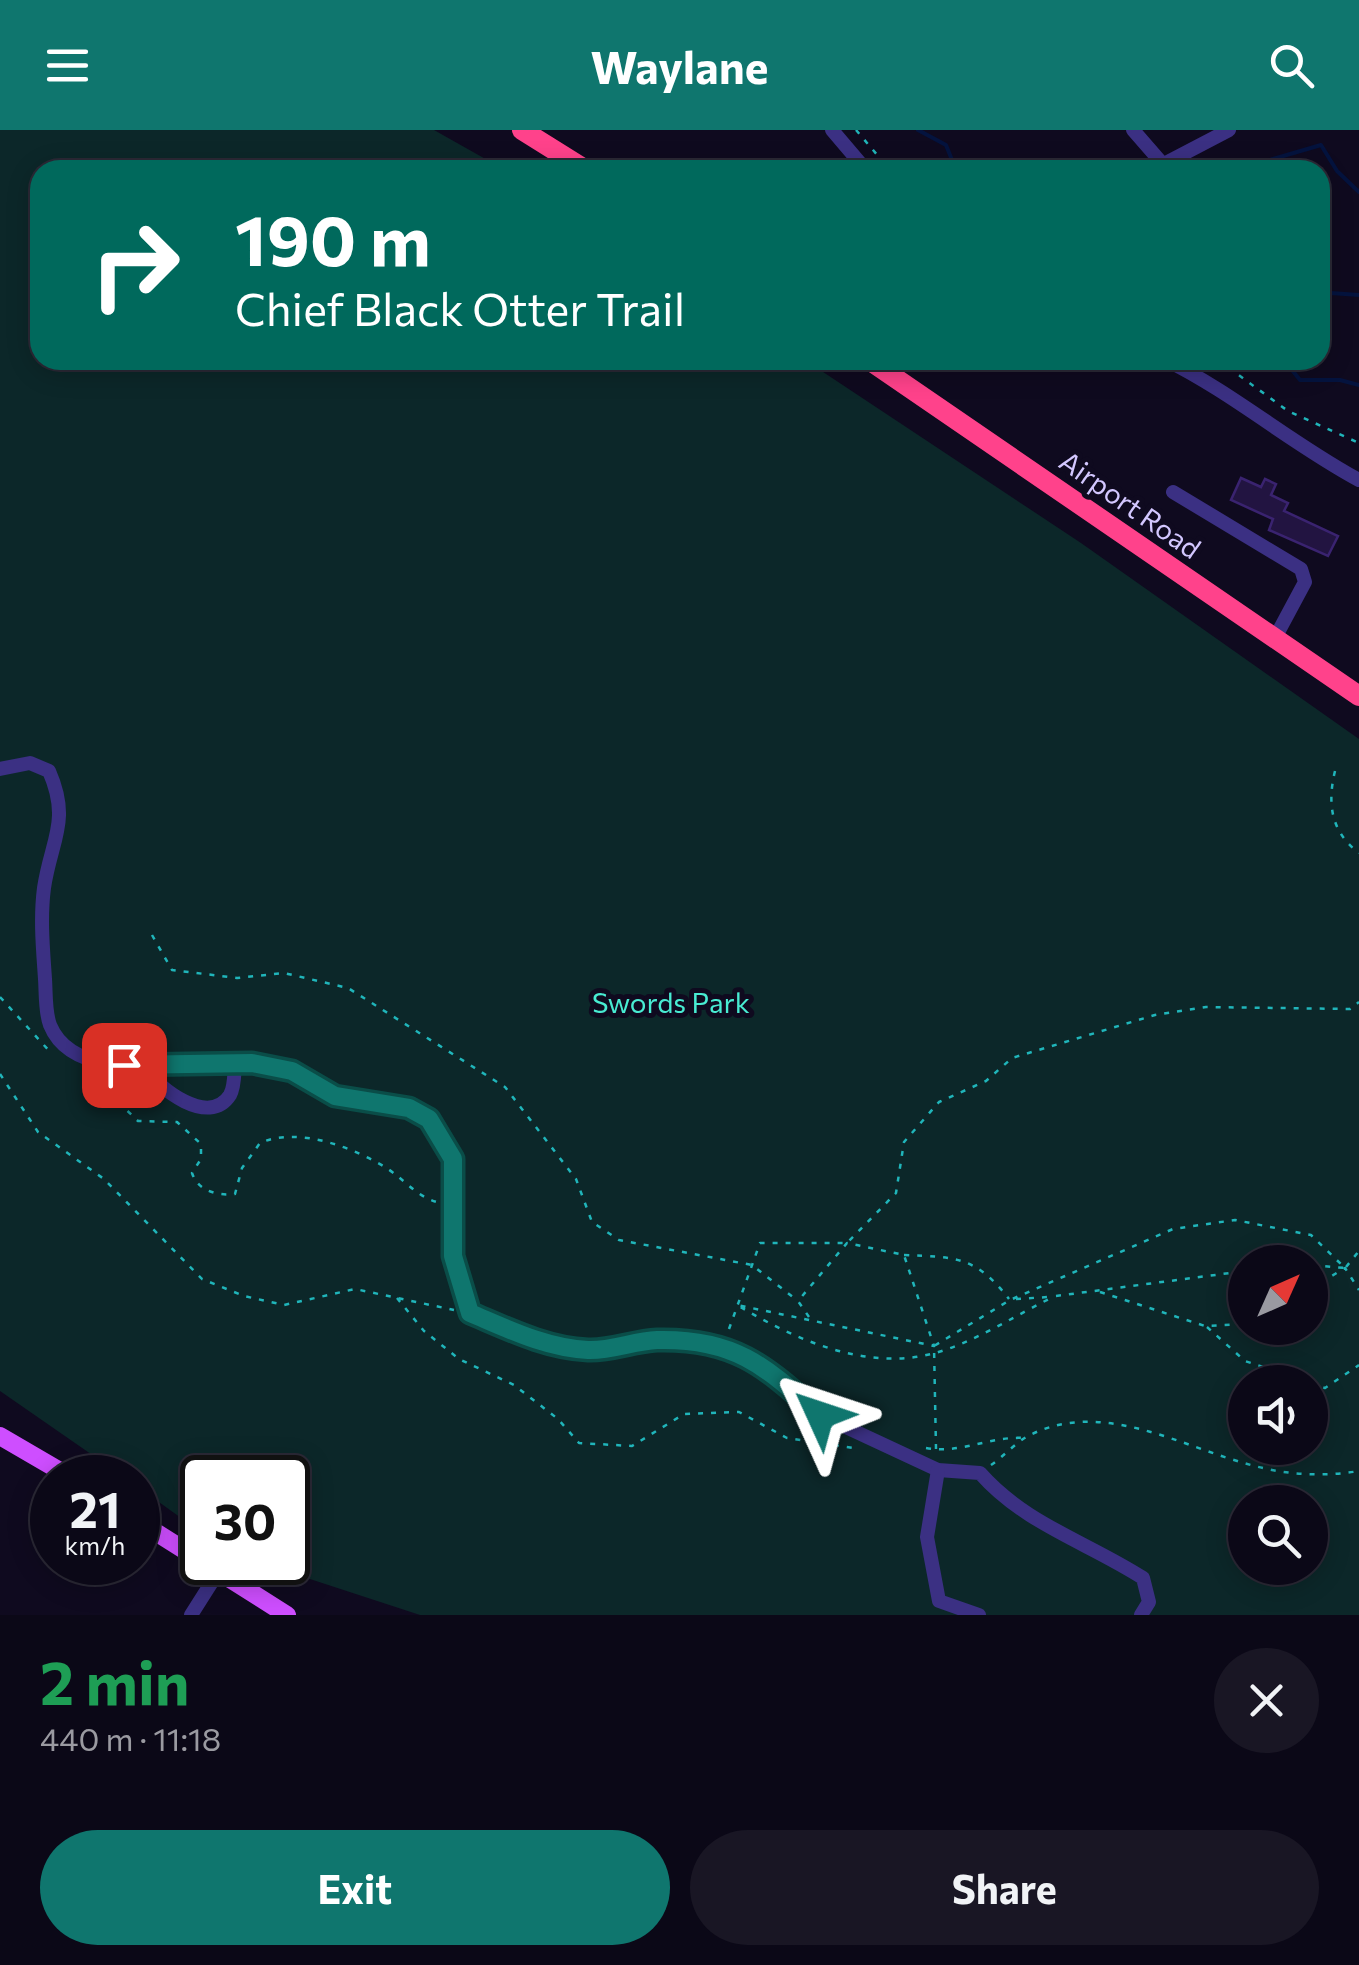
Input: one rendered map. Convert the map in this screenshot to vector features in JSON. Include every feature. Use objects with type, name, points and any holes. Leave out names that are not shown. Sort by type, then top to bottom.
[{"type":"highway","points":[[522,130],[570,160]]},
{"type":"highway","name":"Airport Road","points":[[883,370],[1275,638],[1359,700]]},
{"type":"main road","points":[[0,1436],[33,1455]]},
{"type":"main road","points":[[236,1585],[287,1615]]},
{"type":"street","points":[[832,130],[858,160]]},
{"type":"street","points":[[1133,130],[1160,160]]},
{"type":"street","points":[[1178,160],[1229,130]]},
{"type":"street","points":[[1186,370],[1298,447],[1359,480]]},
{"type":"street","points":[[1173,492],[1302,569],[1305,582],[1275,638]]},
{"type":"street","points":[[0,769],[30,763],[49,771],[59,793],[62,828],[45,886],[41,923],[50,1024],[68,1049],[104,1062],[145,1068],[235,1064],[292,1071],[335,1096],[409,1108],[429,1119],[453,1159],[453,1256],[470,1313],[542,1343],[590,1350],[656,1340],[723,1344],[762,1364],[820,1415],[938,1470],[980,1473],[1002,1497],[1042,1526],[1104,1553],[1142,1578],[1149,1602],[1140,1615]]},
{"type":"street","points":[[145,1068],[156,1085],[175,1097],[206,1106],[222,1103],[232,1092],[235,1064]]},
{"type":"street","points":[[938,1470],[926,1538],[940,1601],[979,1615]]},
{"type":"street","points":[[191,1615],[210,1585]]},
{"type":"path","points":[[856,130],[882,160]]},
{"type":"path","points":[[1231,370],[1288,412],[1359,443]]},
{"type":"path","points":[[1335,771],[1330,809],[1337,830],[1359,853]]},
{"type":"path","points":[[152,935],[172,970],[237,978],[284,973],[348,988],[505,1087],[576,1179],[592,1222],[619,1240],[752,1265],[798,1300],[809,1317]]},
{"type":"path","points":[[0,997],[54,1056]]},
{"type":"path","points":[[798,1300],[896,1193],[904,1142],[938,1102],[986,1081],[1012,1058],[1155,1015],[1206,1008],[1350,1009],[1359,1002]]},
{"type":"path","points":[[0,1074],[38,1132],[104,1178],[202,1279],[244,1296],[284,1305],[355,1289],[470,1313]]},
{"type":"path","points":[[89,1074],[138,1121],[176,1122],[201,1144],[201,1158],[192,1173],[208,1191],[234,1194],[242,1168],[260,1142],[272,1137],[296,1138],[364,1155],[421,1198],[454,1207]]},
{"type":"path","points":[[737,1305],[934,1346],[1010,1300],[1173,1230],[1235,1220],[1311,1236],[1345,1268],[1359,1290]]},
{"type":"path","points":[[723,1344],[760,1242],[847,1244],[904,1255],[962,1258],[992,1276],[1010,1300]]},
{"type":"path","points":[[1328,1279],[1345,1268],[1359,1251]]},
{"type":"path","points":[[904,1255],[934,1346],[938,1470]]},
{"type":"path","points":[[1355,1256],[1359,1262]]},
{"type":"path","points":[[1328,1267],[1345,1268]]},
{"type":"path","points":[[1010,1300],[1228,1273]]},
{"type":"path","points":[[1098,1292],[1206,1326],[1228,1325]]},
{"type":"path","points":[[737,1305],[791,1338],[870,1358],[934,1354],[1054,1296]]},
{"type":"path","points":[[397,1298],[424,1331],[458,1359],[514,1385],[558,1419],[580,1444],[632,1446],[684,1414],[739,1412],[787,1438],[833,1448],[864,1448],[869,1438]]},
{"type":"path","points":[[1206,1326],[1245,1361],[1257,1365]]},
{"type":"path","points":[[1328,1385],[1359,1365]]},
{"type":"path","points":[[980,1473],[1024,1438],[1054,1426],[1087,1421],[1180,1438],[1254,1466],[1306,1475],[1359,1470]]},
{"type":"path","points":[[922,1448],[952,1452],[1002,1437],[1024,1438]]},
{"type":"green space","name":"Swords Park","points":[[0,130],[434,130],[487,160],[30,160],[30,370],[820,370],[1081,543],[1359,739],[1359,1615],[420,1615],[310,1579],[310,1455],[180,1455],[180,1517],[160,1503],[160,1455],[92,1455],[0,1391]]},
{"type":"building","points":[[1241,478],[1261,487],[1265,479],[1276,484],[1271,495],[1288,503],[1284,511],[1338,536],[1328,556],[1269,530],[1273,519],[1231,500]]},
{"type":"waterway","points":[[918,130],[946,145],[952,160]]},
{"type":"waterway","points":[[1269,160],[1321,145],[1337,171],[1359,192]]},
{"type":"waterway","points":[[1330,294],[1359,295]]},
{"type":"waterway","points":[[1292,370],[1300,380],[1340,380],[1359,385]]},
{"type":"route","points":[[124,1065],[145,1068],[252,1063],[292,1071],[335,1096],[409,1108],[429,1119],[453,1159],[453,1256],[470,1313],[542,1343],[590,1350],[656,1340],[723,1344],[762,1364],[820,1415]]}]
